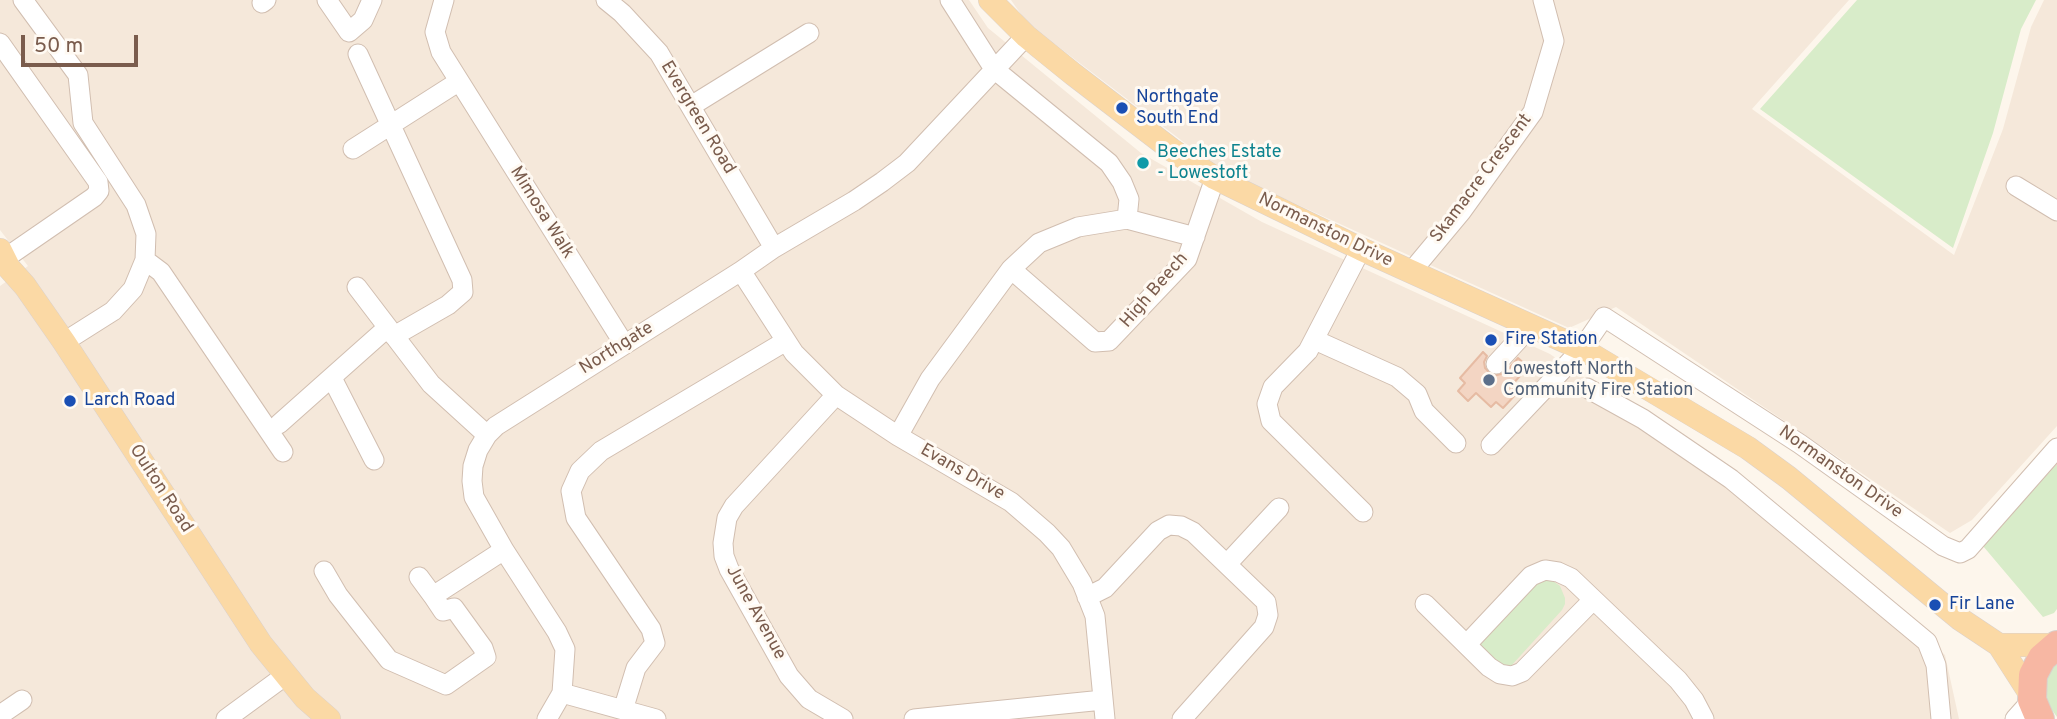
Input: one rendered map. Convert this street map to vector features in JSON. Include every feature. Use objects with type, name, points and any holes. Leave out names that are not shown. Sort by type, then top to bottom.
[{"type":"highway","points":[[2030,708],[2031,685],[2036,666],[2048,651],[2057,645]]},
{"type":"main road","name":"Normanston Drive","points":[[990,0],[1026,36],[1117,109],[1215,178],[1361,249],[1582,349],[1718,428],[1779,470],[1950,611],[1998,645],[2030,708]]},
{"type":"main road","name":"Oulton Road","points":[[3,263],[25,286],[64,342],[261,643],[305,698],[329,719]]},
{"type":"main road","points":[[1998,645],[2057,645]]},
{"type":"street","points":[[23,0],[78,75],[83,123],[136,205],[146,233],[145,260],[134,289],[113,311],[64,342]]},
{"type":"street","points":[[327,0],[349,32],[363,20],[372,0]]},
{"type":"street","name":"Mimosa Walk","points":[[444,0],[435,32],[441,52],[624,345]]},
{"type":"street","name":"Evergreen Road","points":[[606,0],[627,7],[659,54],[774,248]]},
{"type":"street","points":[[950,0],[994,69],[1109,163],[1122,182],[1129,199],[1128,219]]},
{"type":"street","name":"Skamacre Crescent","points":[[1411,272],[1461,212],[1533,112],[1554,41],[1543,0]]},
{"type":"street","points":[[691,106],[809,33]]},
{"type":"street","name":"Northgate","points":[[487,435],[496,426],[774,248],[854,201],[906,163],[1026,36]]},
{"type":"street","points":[[0,43],[98,182],[99,191],[3,263]]},
{"type":"street","points":[[279,424],[391,332],[447,305],[463,292],[462,280],[358,54]]},
{"type":"street","points":[[352,149],[458,82]]},
{"type":"street","name":"High Beech","points":[[1011,269],[1095,342],[1109,341],[1187,259],[1215,178]]},
{"type":"street","points":[[2016,186],[2057,211]]},
{"type":"street","name":"High Beech","points":[[898,436],[930,379],[1011,269],[1039,243],[1078,227],[1128,219],[1195,237]]},
{"type":"street","points":[[1361,249],[1308,351],[1273,387],[1268,396],[1268,413],[1271,421],[1363,512]]},
{"type":"street","points":[[145,260],[161,272],[283,452]]},
{"type":"street","name":"Evans Drive","points":[[741,271],[794,353],[836,395],[898,436],[1011,502],[1029,516],[1060,548],[1074,568],[1095,616],[1104,709]]},
{"type":"street","points":[[357,288],[432,384],[487,435],[475,458],[472,481],[474,497],[565,649],[562,693],[547,719]]},
{"type":"street","name":"Normanston Drive","points":[[1582,349],[1604,317],[1608,317],[1800,444],[1943,546],[1960,553],[1968,549],[2057,448]]},
{"type":"street","points":[[1496,363],[1518,340],[1525,323]]},
{"type":"street","points":[[1315,340],[1397,377],[1417,394],[1424,411],[1456,443]]},
{"type":"street","points":[[623,710],[636,668],[655,643],[651,629],[576,518],[571,491],[575,481],[580,471],[601,451],[786,341]]},
{"type":"street","points":[[1491,445],[1582,349]]},
{"type":"street","points":[[332,379],[374,460]]},
{"type":"street","points":[[1587,388],[1643,419],[1731,479],[1927,642],[1936,665],[1941,719]]},
{"type":"street","points":[[1643,419],[1657,393]]},
{"type":"street","name":"June Avenue","points":[[836,395],[734,506],[727,518],[723,543],[729,569],[789,676],[809,699],[843,719]]},
{"type":"street","points":[[1227,564],[1279,508]]},
{"type":"street","points":[[1087,597],[1105,588],[1158,531],[1169,525],[1181,526],[1193,532],[1266,603],[1268,615],[1264,627],[1182,719]]},
{"type":"street","points":[[438,603],[504,550]]},
{"type":"street","points":[[1467,644],[1531,576],[1545,570],[1558,572],[1571,578],[1678,680],[1694,700],[1704,719]]},
{"type":"street","points":[[324,571],[338,595],[389,660],[446,685],[486,657],[483,648],[454,608],[438,603],[419,577]]},
{"type":"street","points":[[1425,604],[1489,667],[1500,674],[1512,676],[1522,672],[1593,600]]},
{"type":"street","points":[[226,719],[286,675]]},
{"type":"street","points":[[562,693],[656,719]]},
{"type":"street","points":[[914,719],[1104,709]]},
{"type":"shaded area","points":[[0,0],[969,0],[988,28],[1141,153],[1262,222],[1550,354],[1783,515],[1945,655],[1959,719],[0,719],[0,286],[28,266],[0,230]]},
{"type":"shaded area","points":[[1011,0],[1849,0],[1752,109],[1954,255],[2003,129],[2031,27],[2044,0],[2057,0],[2057,426],[1972,520],[1950,533],[1616,307],[1569,328],[1219,169],[1027,23]]},
{"type":"green space","points":[[1857,0],[2036,0],[2021,29],[1993,133],[1953,248],[1760,109]]},
{"type":"green space","points":[[2057,464],[2057,609],[2043,617],[1983,546]]},
{"type":"green space","points":[[1539,579],[1553,581],[1560,586],[1565,604],[1511,666],[1505,668],[1481,651],[1480,644]]},
{"type":"green space","points":[[2057,661],[2057,717],[2047,703],[2045,691],[2046,678]]},
{"type":"building","name":"Lowestoft North Community Fire Station","points":[[1483,352],[1487,356],[1485,368],[1493,376],[1505,373],[1518,358],[1528,367],[1511,386],[1518,392],[1503,408],[1496,402],[1491,407],[1476,393],[1468,401],[1458,391],[1465,383],[1460,378]]},
{"type":"place","name":"Northgate South End","points":[[1122,108]]},
{"type":"place","name":"Beeches Estate - Lowestoft","points":[[1143,163]]},
{"type":"place","name":"Fire Station","points":[[1491,340]]},
{"type":"place","name":"Lowestoft North Community Fire Station","points":[[1489,380]]},
{"type":"place","name":"Larch Road","points":[[70,401]]},
{"type":"place","name":"Fir Lane","points":[[1935,605]]}]
